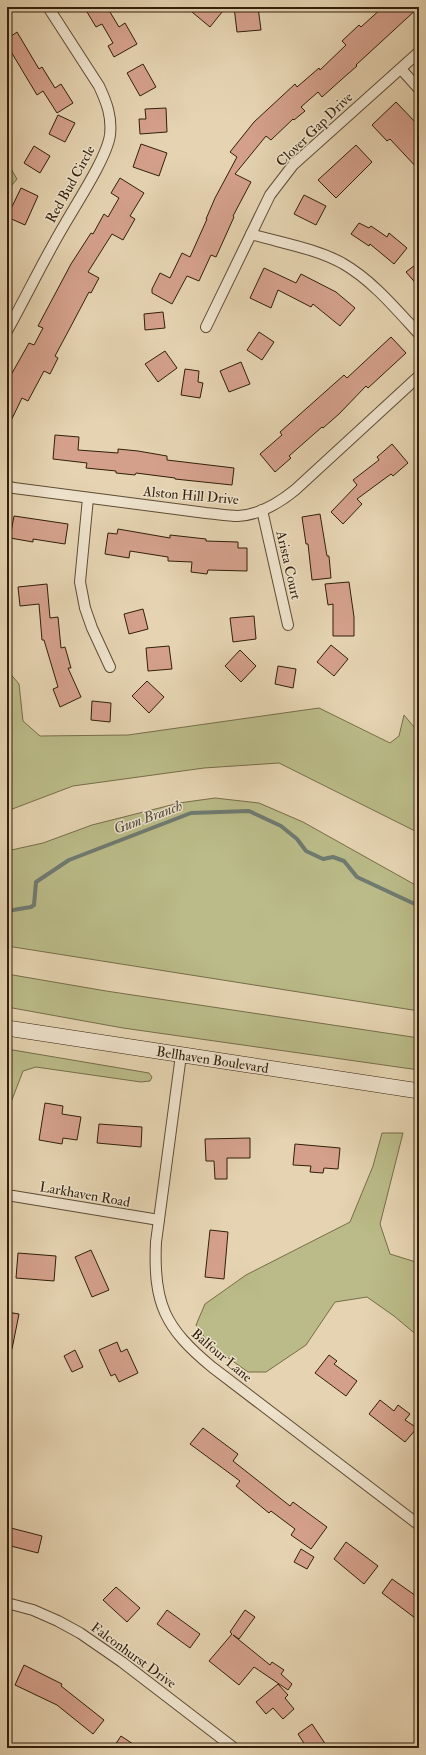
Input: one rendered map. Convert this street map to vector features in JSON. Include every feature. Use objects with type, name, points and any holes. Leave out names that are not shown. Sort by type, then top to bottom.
[{"type":"main road","name":"Bellhaven Boulevard","points":[[7,1028],[419,1091]]},
{"type":"street","name":"Red Bud Circle","points":[[7,331],[64,224],[99,164],[110,137],[110,114],[106,100],[99,86],[48,7]]},
{"type":"street","name":"Clover Gap Drive","points":[[206,327],[270,195],[293,165],[419,52]]},
{"type":"street","points":[[401,69],[419,89]]},
{"type":"street","points":[[251,234],[309,250],[342,263],[370,283],[419,334]]},
{"type":"street","name":"Alston Hill Drive","points":[[7,486],[88,498],[239,516],[262,510],[279,503],[295,490],[419,376]]},
{"type":"street","points":[[88,498],[80,582],[85,608],[110,667]]},
{"type":"street","name":"Arista Court","points":[[262,510],[288,625]]},
{"type":"street","name":"Balfour Lane","points":[[181,1055],[159,1220],[155,1264],[156,1283],[165,1312],[172,1327],[180,1338],[212,1367],[419,1525]]},
{"type":"street","name":"Larkhaven Road","points":[[7,1194],[159,1220]]},
{"type":"street","name":"Falconhurst Drive","points":[[7,1603],[58,1620],[80,1633],[122,1662],[234,1748]]},
{"type":"green space","points":[[7,162],[17,179],[7,191]]},
{"type":"green space","points":[[8,671],[19,684],[23,721],[40,736],[128,735],[319,708],[390,743],[399,736],[404,715],[419,733],[419,833],[279,763],[204,768],[73,786],[7,811]]},
{"type":"green space","points":[[215,798],[259,803],[303,822],[419,887],[419,1011],[7,946],[7,851],[43,843],[92,825],[179,803]]},
{"type":"green space","points":[[7,974],[106,991],[419,1038],[419,1070],[123,1028],[7,1007]]},
{"type":"green space","points":[[7,1049],[149,1073],[152,1077],[150,1081],[141,1082],[36,1067],[23,1071],[10,1105],[7,1109]]},
{"type":"green space","points":[[382,1133],[403,1133],[380,1224],[390,1254],[419,1263],[419,1337],[394,1316],[367,1297],[335,1302],[306,1345],[266,1372],[248,1372],[210,1345],[196,1325],[205,1304],[246,1275],[350,1222],[373,1166]]},
{"type":"building","points":[[84,7],[107,7],[119,27],[125,23],[137,44],[114,57],[108,46],[113,43],[102,24],[96,27]]},
{"type":"building","points":[[186,7],[226,7],[210,27]]},
{"type":"building","points":[[234,7],[258,7],[261,30],[237,32]]},
{"type":"building","points":[[383,7],[419,7],[322,97],[318,92],[301,107],[305,111],[294,120],[293,119],[271,140],[266,136],[235,174],[251,182],[233,216],[234,217],[216,257],[211,255],[199,281],[187,276],[172,304],[152,293],[152,289],[160,273],[170,278],[182,253],[190,257],[215,198],[237,157],[230,152],[254,122],[295,84],[297,87],[319,68],[320,70],[346,45],[342,41],[359,25],[361,27]]},
{"type":"building","points":[[17,32],[39,69],[42,67],[55,88],[61,84],[73,103],[57,113],[43,91],[37,95],[7,45],[7,39]]},
{"type":"building","points":[[143,64],[156,87],[140,96],[127,73]]},
{"type":"building","points":[[396,102],[419,126],[419,170],[390,139],[387,141],[372,125]]},
{"type":"building","points":[[166,108],[167,132],[140,134],[139,119],[146,119],[145,109]]},
{"type":"building","points":[[58,115],[75,123],[65,142],[49,134]]},
{"type":"building","points":[[141,144],[167,153],[159,176],[133,167]]},
{"type":"building","points":[[356,145],[372,162],[336,198],[318,180]]},
{"type":"building","points":[[34,146],[50,156],[40,173],[24,163]]},
{"type":"building","points":[[120,178],[144,193],[130,216],[135,219],[123,240],[112,234],[88,272],[99,278],[91,293],[89,292],[55,356],[58,358],[50,374],[44,371],[28,401],[22,398],[7,429],[7,382],[29,343],[34,345],[43,328],[38,326],[71,264],[91,233],[93,234],[104,214],[108,217],[119,198],[111,193]]},
{"type":"building","points":[[21,188],[38,196],[25,225],[7,217]]},
{"type":"building","points":[[304,195],[326,206],[316,225],[294,214]]},
{"type":"building","points":[[359,223],[369,228],[371,226],[387,237],[389,233],[407,248],[394,264],[370,244],[369,246],[351,234]]},
{"type":"building","points":[[419,262],[419,287],[406,272]]},
{"type":"building","points":[[264,268],[296,283],[301,274],[336,292],[355,308],[340,326],[313,304],[311,307],[278,290],[271,308],[250,298]]},
{"type":"building","points":[[163,312],[165,328],[145,330],[144,314]]},
{"type":"building","points":[[259,332],[274,342],[262,360],[247,350]]},
{"type":"building","points":[[391,337],[406,353],[368,388],[366,386],[339,414],[289,456],[291,458],[275,472],[260,454],[282,435],[280,432],[344,375],[347,378]]},
{"type":"building","points":[[165,351],[177,368],[158,382],[145,364]]},
{"type":"building","points":[[241,362],[250,384],[229,392],[220,371]]},
{"type":"building","points":[[185,369],[199,371],[198,382],[203,383],[200,398],[181,395]]},
{"type":"building","points":[[55,435],[79,437],[78,450],[118,453],[118,449],[138,451],[167,456],[167,460],[234,468],[232,485],[136,473],[135,475],[116,473],[116,471],[86,468],[87,463],[53,459]]},
{"type":"building","points":[[392,444],[408,463],[393,476],[391,474],[357,499],[362,504],[343,524],[331,512],[357,485],[353,480],[379,460],[377,457]]},
{"type":"building","points":[[320,514],[327,556],[329,556],[331,578],[312,580],[308,544],[306,544],[302,517]]},
{"type":"building","points":[[14,516],[68,524],[65,544],[33,539],[33,542],[10,538]]},
{"type":"building","points":[[118,529],[170,538],[170,535],[206,539],[206,541],[238,542],[238,548],[247,548],[247,571],[208,570],[207,574],[191,572],[192,562],[168,561],[168,557],[130,551],[129,558],[105,554],[108,533],[117,534]]},
{"type":"building","points":[[349,582],[354,617],[354,636],[333,636],[333,604],[328,605],[325,584]]},
{"type":"building","points":[[47,584],[50,618],[58,617],[61,648],[65,647],[71,668],[68,668],[81,697],[60,707],[53,689],[58,687],[44,640],[42,640],[39,604],[20,606],[18,587]]},
{"type":"building","points":[[143,609],[148,629],[129,634],[124,614]]},
{"type":"building","points":[[254,616],[256,639],[233,642],[230,618]]},
{"type":"building","points":[[331,645],[348,659],[334,676],[317,662]]},
{"type":"building","points":[[169,646],[172,669],[148,671],[146,648]]},
{"type":"building","points":[[240,650],[256,666],[241,682],[225,666]]},
{"type":"building","points":[[278,666],[296,669],[293,688],[275,684]]},
{"type":"building","points":[[147,681],[164,697],[149,713],[132,696]]},
{"type":"building","points":[[92,701],[111,703],[110,722],[91,720]]},
{"type":"building","points":[[45,1103],[63,1106],[62,1114],[81,1117],[77,1140],[63,1138],[62,1144],[39,1140]]},
{"type":"building","points":[[99,1124],[142,1127],[141,1147],[97,1143]]},
{"type":"building","points":[[250,1138],[250,1158],[227,1158],[227,1179],[215,1179],[214,1161],[206,1161],[205,1139]]},
{"type":"building","points":[[295,1144],[340,1148],[338,1169],[324,1168],[323,1173],[310,1172],[311,1166],[293,1165]]},
{"type":"building","points":[[210,1230],[228,1232],[224,1279],[205,1277]]},
{"type":"building","points":[[91,1250],[109,1290],[92,1297],[75,1257]]},
{"type":"building","points":[[18,1253],[56,1256],[54,1281],[16,1278]]},
{"type":"building","points":[[7,1312],[19,1314],[12,1349],[7,1349]]},
{"type":"building","points":[[117,1342],[121,1352],[127,1349],[138,1373],[119,1382],[115,1374],[111,1376],[99,1350]]},
{"type":"building","points":[[75,1350],[83,1367],[72,1372],[64,1356]]},
{"type":"building","points":[[329,1355],[337,1361],[334,1364],[357,1381],[346,1396],[315,1373]]},
{"type":"building","points":[[380,1400],[394,1411],[398,1405],[410,1414],[405,1420],[417,1428],[405,1442],[369,1414]]},
{"type":"building","points":[[203,1428],[238,1454],[233,1461],[290,1506],[293,1502],[327,1527],[311,1549],[291,1535],[295,1529],[271,1511],[269,1513],[236,1486],[240,1481],[190,1444]]},
{"type":"building","points":[[7,1527],[42,1536],[38,1553],[7,1545]]},
{"type":"building","points":[[346,1542],[378,1566],[364,1584],[334,1559]]},
{"type":"building","points":[[301,1549],[314,1557],[307,1569],[294,1562]]},
{"type":"building","points":[[392,1579],[419,1598],[419,1621],[382,1593]]},
{"type":"building","points":[[116,1587],[140,1608],[127,1622],[103,1600]]},
{"type":"building","points":[[167,1610],[200,1634],[190,1648],[157,1624]]},
{"type":"building","points":[[245,1610],[255,1617],[239,1639],[233,1635],[270,1665],[272,1662],[284,1670],[281,1674],[292,1684],[288,1690],[254,1667],[239,1685],[209,1661],[232,1634],[230,1632]]},
{"type":"building","points":[[24,1665],[62,1684],[61,1686],[104,1720],[93,1734],[57,1705],[15,1685]]},
{"type":"building","points":[[278,1684],[288,1695],[285,1698],[294,1709],[283,1719],[273,1708],[266,1714],[256,1702]]},
{"type":"building","points":[[312,1724],[328,1748],[307,1748],[298,1734]]},
{"type":"building","points":[[121,1736],[139,1748],[113,1748]]},
{"type":"waterway","name":"Gum Branch","points":[[7,911],[31,907],[34,905],[36,882],[69,860],[191,813],[249,811],[281,826],[297,839],[306,851],[323,859],[333,857],[344,861],[357,877],[419,906]]}]
